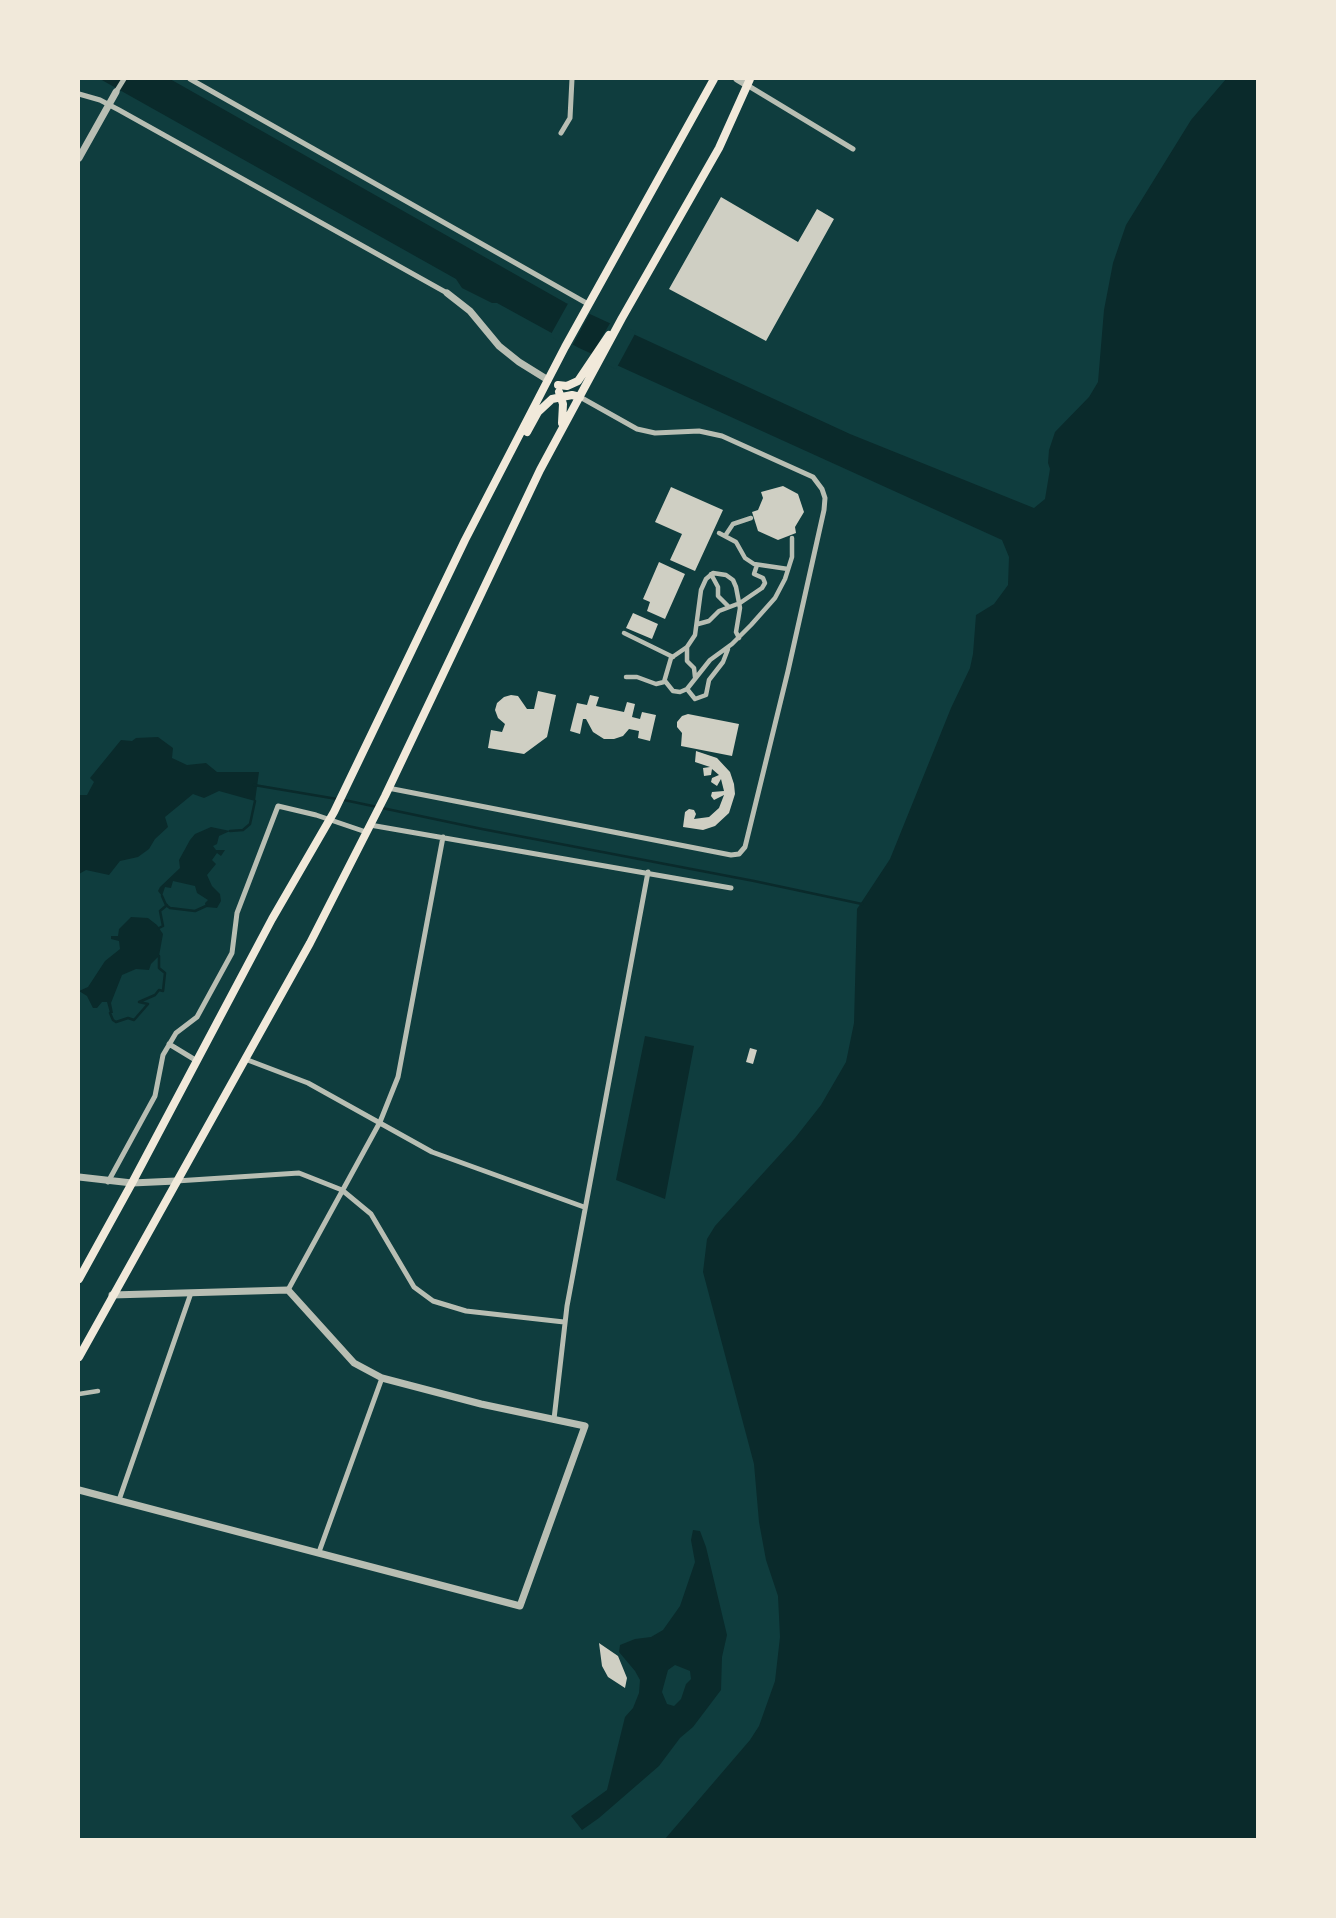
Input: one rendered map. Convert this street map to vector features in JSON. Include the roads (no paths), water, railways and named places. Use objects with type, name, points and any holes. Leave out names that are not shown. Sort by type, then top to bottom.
[{"type":"main road","points":[[559,434],[564,414],[559,385],[559,358],[714,79]]},
{"type":"main road","points":[[559,385],[578,381],[596,360],[618,326],[719,148],[748,82]]},
{"type":"main road","points":[[79,1279],[272,919],[332,816],[510,453],[559,385],[559,358]]},
{"type":"main road","points":[[79,1357],[111,1295],[310,943],[596,360]]},
{"type":"main road","points":[[559,385],[580,397]]},
{"type":"main road","points":[[510,453],[522,440],[544,405],[561,396],[580,397]]},
{"type":"street","points":[[79,158],[124,79]]},
{"type":"street","points":[[190,79],[587,306]]},
{"type":"street","points":[[561,133],[570,117],[572,79]]},
{"type":"street","points":[[737,79],[748,82],[853,149]]},
{"type":"street","points":[[79,94],[109,105],[447,293],[470,311],[499,346],[519,362],[559,385]]},
{"type":"street","points":[[386,792],[731,855],[739,853],[745,847],[824,510],[825,498],[822,489],[813,477],[722,436],[699,431],[655,433],[637,429],[580,397]]},
{"type":"street","points":[[725,536],[733,524],[751,518]]},
{"type":"street","points":[[719,533],[736,542],[746,558],[757,565],[788,569]]},
{"type":"street","points":[[665,681],[676,692],[687,689],[710,660],[739,638],[775,598],[792,557],[792,538]]},
{"type":"street","points":[[698,624],[709,621],[719,611],[740,603],[764,586],[762,577],[754,574],[757,565]]},
{"type":"street","points":[[665,681],[668,665],[673,657],[687,648],[695,635],[701,590],[711,574],[726,575],[733,580],[740,603],[736,632],[739,638]]},
{"type":"street","points":[[711,574],[717,584],[718,596],[729,607]]},
{"type":"street","points":[[624,633],[673,657]]},
{"type":"street","points":[[687,648],[687,661],[694,668],[696,677]]},
{"type":"street","points":[[687,689],[695,699],[706,695],[709,680],[723,662],[728,648]]},
{"type":"street","points":[[626,677],[637,677],[656,684],[665,681]]},
{"type":"street","points":[[108,1182],[155,1096],[163,1055],[176,1033],[197,1017],[232,953],[237,912],[278,806],[369,826],[731,888]]},
{"type":"street","points":[[288,1290],[380,1122],[398,1077],[443,837]]},
{"type":"street","points":[[554,1419],[564,1322],[648,872]]},
{"type":"street","points":[[169,1044],[197,1061]]},
{"type":"street","points":[[246,1059],[308,1083],[432,1152],[584,1207]]},
{"type":"street","points":[[79,1177],[132,1183],[299,1173],[342,1190],[371,1214],[414,1287],[433,1301],[466,1311],[564,1322]]},
{"type":"street","points":[[79,1490],[520,1606],[585,1426],[481,1404],[382,1378],[354,1363],[288,1290],[111,1295]]},
{"type":"street","points":[[119,1500],[191,1293]]},
{"type":"street","points":[[319,1552],[382,1378]]},
{"type":"street","points":[[79,1394],[98,1391]]},
{"type":"water","points":[[100,79],[170,79],[566,303],[850,434],[1034,508],[1045,499],[1050,469],[1049,450],[1055,432],[1089,397],[1098,382],[1104,310],[1113,263],[1126,225],[1191,120],[1226,79],[1257,79],[1257,1839],[665,1839],[759,1726],[775,1681],[780,1637],[778,1596],[766,1560],[759,1522],[754,1464],[703,1272],[707,1239],[715,1226],[795,1138],[821,1105],[846,1062],[854,1023],[857,909],[890,859],[970,668],[976,615],[994,604],[1008,585],[1009,557],[1002,540],[579,348],[497,303],[462,288],[456,279]]},
{"type":"water","points":[[158,737],[173,748],[172,758],[187,765],[206,763],[217,772],[259,772],[255,801],[219,791],[204,798],[193,794],[165,817],[168,827],[149,849],[138,857],[120,861],[109,875],[86,870],[79,874],[79,795],[87,795],[94,782],[90,778],[121,740]]},
{"type":"water","points":[[211,827],[230,831],[219,836],[217,844],[213,846],[216,850],[225,850],[221,856],[217,853],[212,860],[216,864],[207,875],[220,894],[221,901],[217,908],[206,907],[208,900],[197,893],[195,886],[173,881],[171,888],[165,887],[162,896],[158,891],[160,887],[180,868],[179,860],[190,840],[195,834]]},
{"type":"water","points":[[131,917],[148,918],[157,925],[163,934],[159,956],[149,970],[136,969],[122,975],[111,1003],[113,1013],[110,1013],[107,1002],[93,1008],[87,996],[79,991],[88,987],[105,961],[120,949],[119,941],[111,939],[111,936],[118,936],[119,929]]},
{"type":"water","points":[[645,1036],[694,1046],[665,1199],[616,1180]]},
{"type":"water","points":[[693,1530],[700,1531],[727,1635],[722,1657],[721,1690],[659,1766],[582,1830],[571,1816],[607,1790],[625,1717],[633,1708],[639,1693],[640,1680],[619,1652],[620,1645],[651,1637],[663,1630],[680,1606],[695,1562],[691,1540]],"holes":[[[675,1665],[690,1671],[691,1679],[686,1684],[681,1699],[674,1706],[667,1704],[662,1692],[668,1670]]]},
{"type":"waterway","points":[[254,785],[337,799]]},
{"type":"waterway","points":[[344,800],[862,904]]},
{"type":"waterway","points":[[230,831],[243,830],[250,824],[255,801]]},
{"type":"waterway","points":[[162,896],[170,908],[195,911],[206,906]]},
{"type":"waterway","points":[[159,928],[163,926],[160,911],[167,905]]},
{"type":"waterway","points":[[110,1013],[116,1022],[128,1018],[134,1020],[148,1004],[139,1002],[155,995],[159,990],[163,991],[165,973],[159,968],[159,956]]}]
